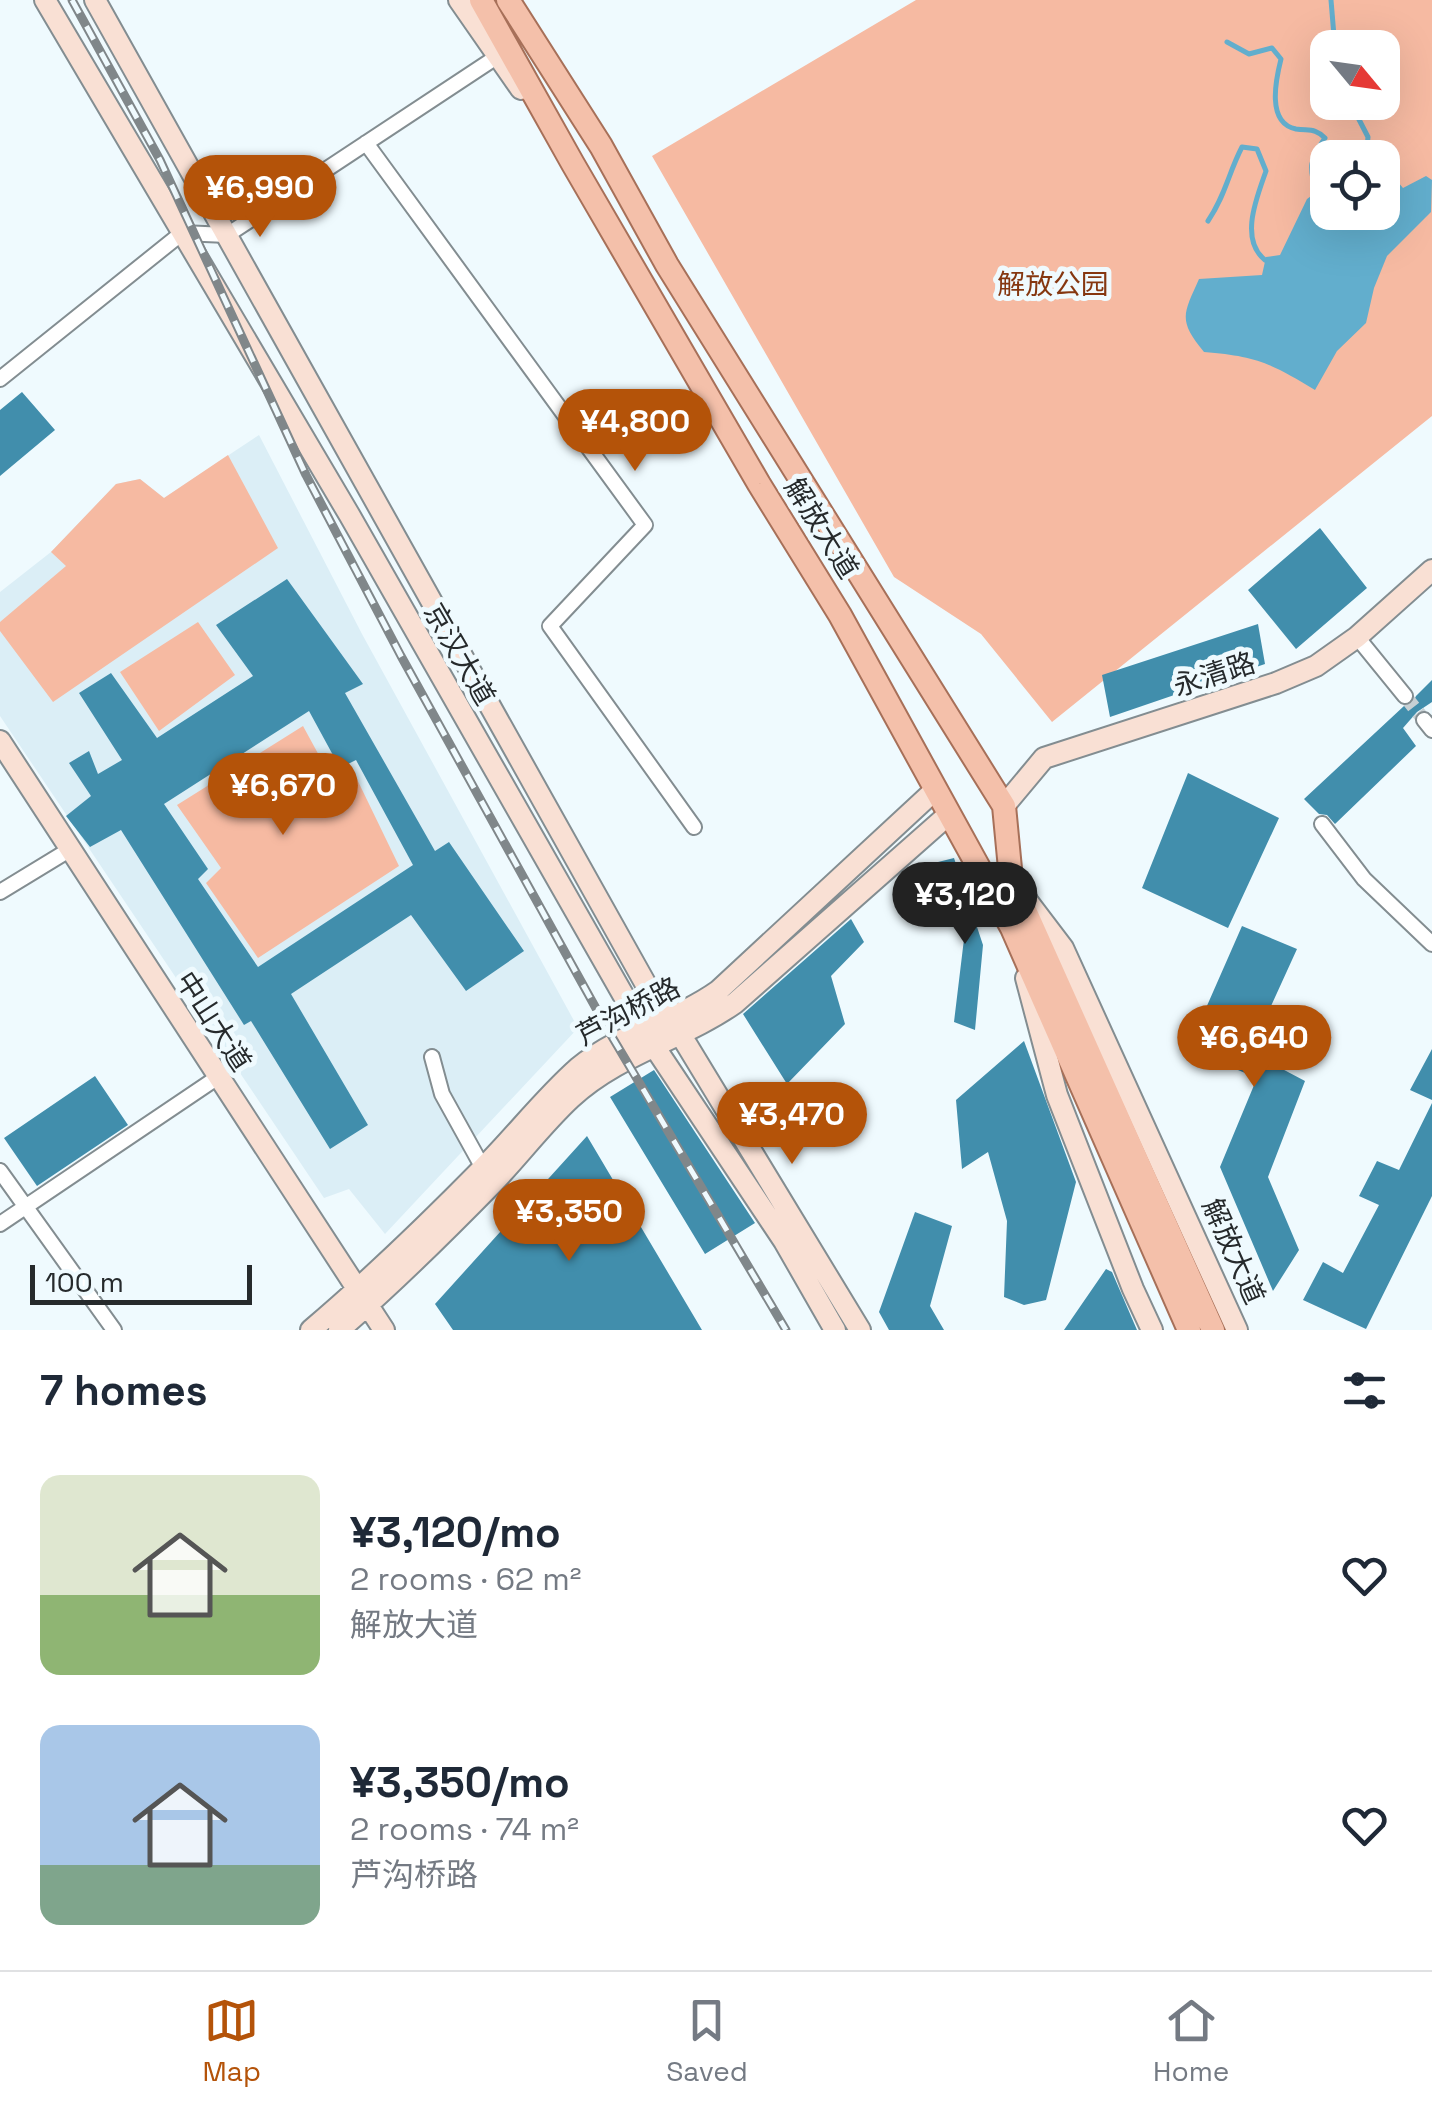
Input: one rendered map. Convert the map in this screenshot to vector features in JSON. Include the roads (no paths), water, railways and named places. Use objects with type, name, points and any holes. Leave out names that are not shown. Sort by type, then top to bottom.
[{"type":"main road","name":"京汉大道","points":[[44,0],[350,516],[648,1037],[784,1241],[836,1330]]},
{"type":"main road","name":"京汉大道","points":[[95,0],[639,973],[860,1330]]},
{"type":"main road","name":"解放大道","points":[[459,0],[573,164]]},
{"type":"main road","name":"解放大道","points":[[482,0],[573,164],[840,615],[1012,928],[1128,1169],[1213,1330]]},
{"type":"main road","name":"解放大道","points":[[508,0],[601,146]]},
{"type":"main road","name":"解放大道","points":[[520,0],[667,265],[1004,806],[1011,880],[1189,1330]]},
{"type":"main road","name":"永清路","points":[[1004,806],[1044,758],[1276,683],[1316,666],[1357,637],[1432,570]]},
{"type":"main road","name":"中山大道","points":[[0,741],[218,1076],[354,1312],[384,1330]]},
{"type":"main road","name":"芦沟桥路","points":[[354,1312],[576,1070],[597,1054],[674,1025],[718,991],[935,790]]},
{"type":"main road","name":"芦沟桥路","points":[[674,1025],[713,1019],[736,1003],[948,815]]},
{"type":"main road","name":"解放大道","points":[[1011,880],[1063,948],[1237,1330]]},
{"type":"main road","name":"解放大道","points":[[1012,928],[1057,1095],[1152,1330]]},
{"type":"main road","name":"芦沟桥路","points":[[312,1330],[354,1312],[495,1181],[570,1098],[648,1037]]},
{"type":"street","points":[[0,379],[182,233],[227,235],[498,56]]},
{"type":"street","points":[[366,143],[645,525],[550,626],[694,827]]},
{"type":"street","points":[[1357,637],[1404,696]]},
{"type":"street","points":[[1322,824],[1364,879],[1432,944]]},
{"type":"street","points":[[0,892],[69,850]]},
{"type":"street","points":[[432,1058],[442,1094],[484,1168]]},
{"type":"street","points":[[0,1224],[218,1076]]},
{"type":"street","points":[[0,1171],[114,1330]]},
{"type":"water","points":[[1426,176],[1432,180],[1431,212],[1387,256],[1366,323],[1337,351],[1315,390],[1262,362],[1204,352],[1190,332],[1186,317],[1199,279],[1262,275],[1266,257],[1280,255],[1310,197],[1310,230],[1400,230],[1400,184],[1403,188]]},
{"type":"waterway","points":[[1331,0],[1334,30]]},
{"type":"waterway","points":[[1227,42],[1249,54],[1272,48],[1281,59],[1275,99],[1280,118],[1296,129],[1315,131],[1324,140]]},
{"type":"waterway","points":[[1359,120],[1368,140]]},
{"type":"waterway","points":[[1208,221],[1242,147],[1257,149],[1266,171],[1252,229],[1257,251],[1265,260]]},
{"type":"tunnel","points":[[1405,696],[1424,720]]},
{"type":"railway","points":[[72,0],[160,160],[306,475],[401,656],[608,1030],[786,1330]]},
{"type":"park label","name":"解放公园","points":[[1053,284]]}]
